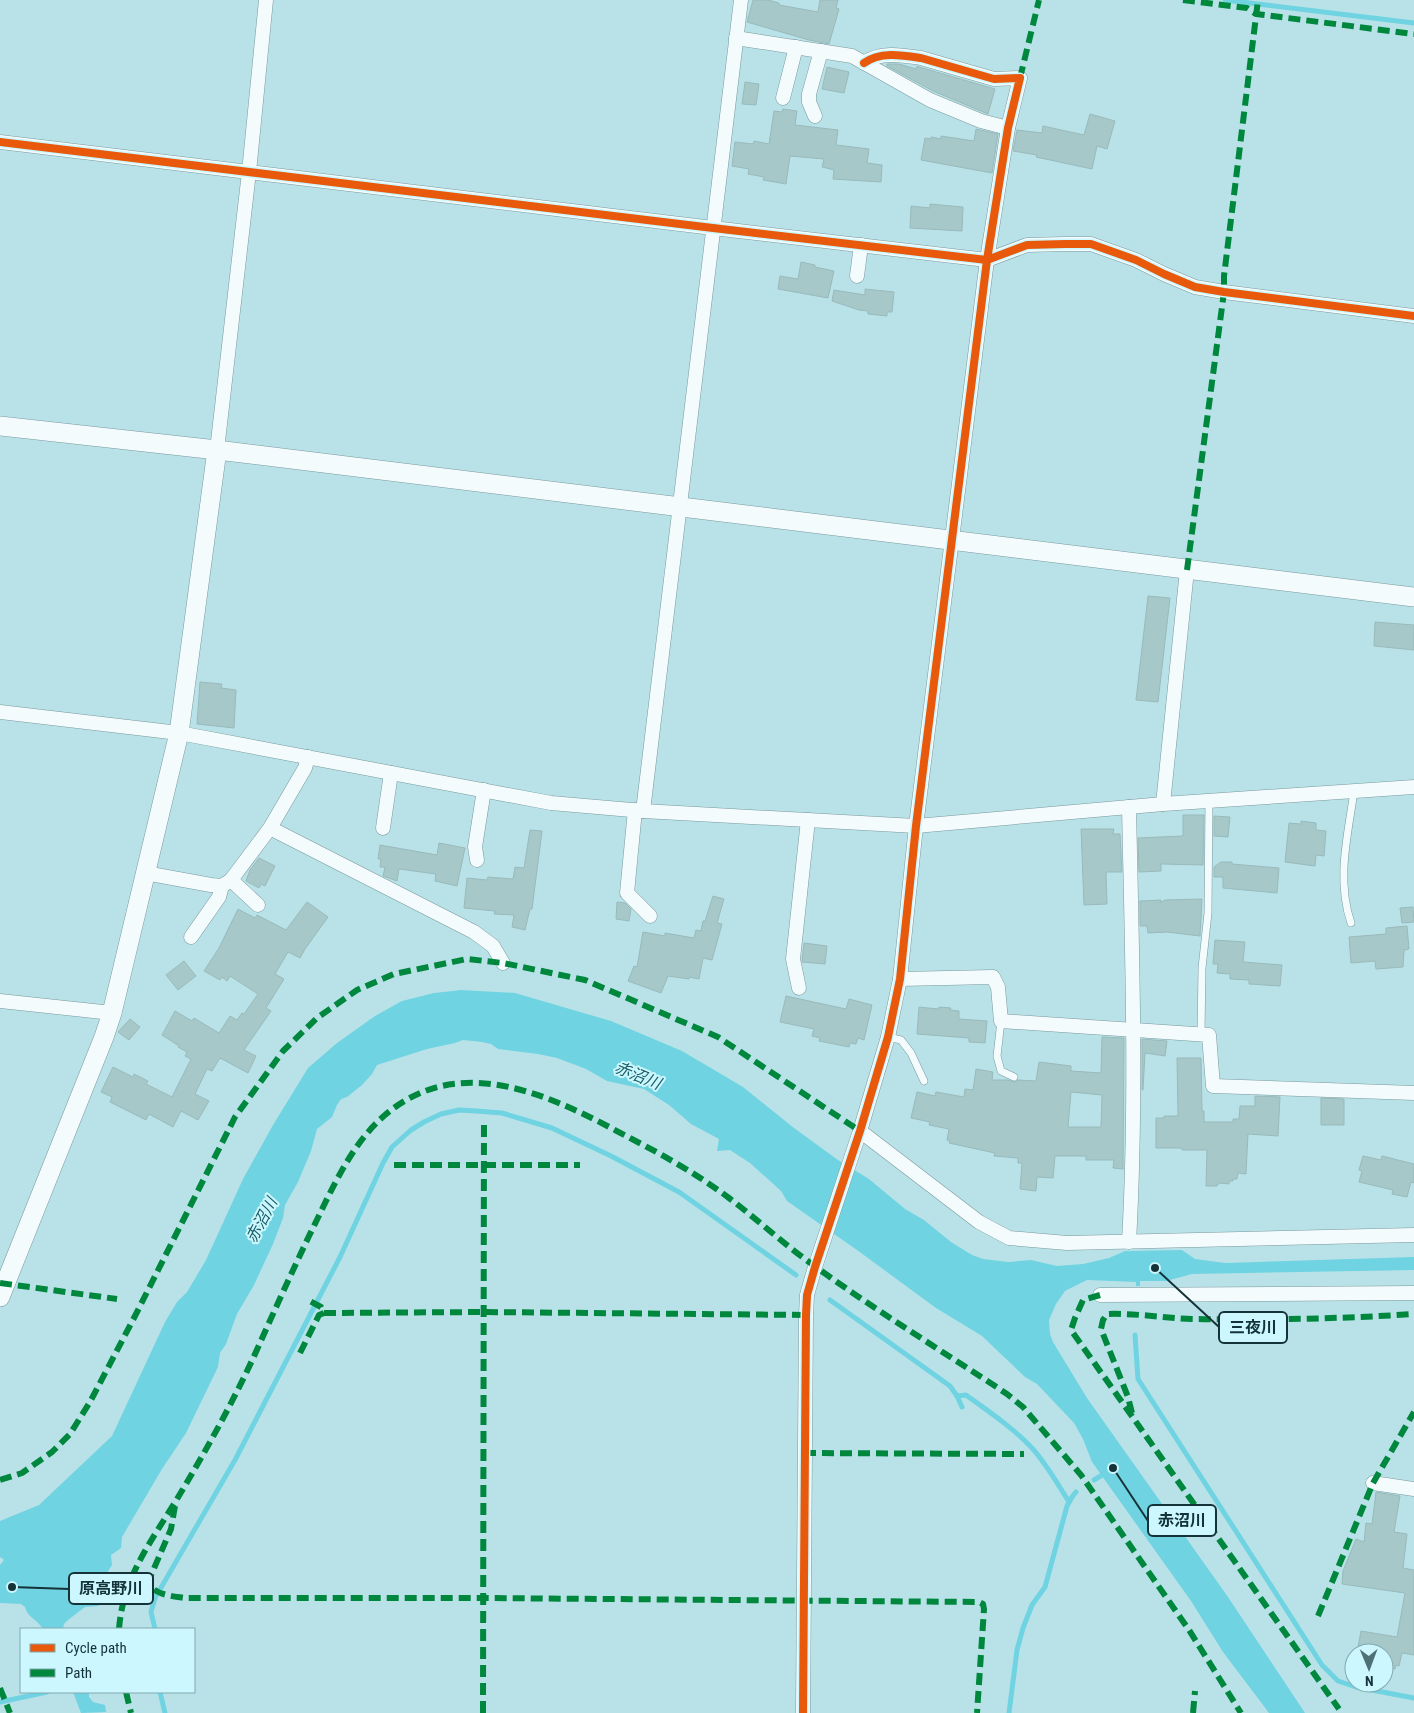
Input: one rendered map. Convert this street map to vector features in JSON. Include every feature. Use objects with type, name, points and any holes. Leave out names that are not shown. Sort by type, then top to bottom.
[{"type":"street","points":[[0,1297],[112,1013],[179,733],[217,450],[249,172],[266,0]]},
{"type":"street","points":[[650,916],[627,893],[680,507],[741,0]]},
{"type":"street","points":[[736,38],[852,56],[930,100],[981,121],[1008,128]]},
{"type":"street","points":[[783,98],[796,47]]},
{"type":"street","points":[[815,116],[809,94],[821,51]]},
{"type":"street","points":[[803,1713],[807,1295],[888,1037],[900,979],[916,826],[987,260],[1008,128],[1020,78],[994,79],[909,56],[879,56],[864,63]]},
{"type":"street","points":[[0,142],[987,260],[1027,245],[1091,244],[1136,260],[1195,287],[1414,316]]},
{"type":"street","points":[[857,276],[861,245]]},
{"type":"street","points":[[0,426],[217,450],[1414,597]]},
{"type":"street","points":[[1162,804],[1187,570]]},
{"type":"street","points":[[0,712],[179,733],[551,803],[639,811],[916,826],[1162,804],[1414,787]]},
{"type":"street","points":[[191,937],[226,883],[270,828],[305,768],[308,757]]},
{"type":"street","points":[[383,828],[391,773]]},
{"type":"street","points":[[477,860],[475,847],[484,790]]},
{"type":"street","points":[[1129,807],[1134,1029],[1133,1171],[1129,1242]]},
{"type":"street","points":[[799,988],[793,959],[808,820]]},
{"type":"street","points":[[270,828],[474,932],[494,946],[503,963]]},
{"type":"street","points":[[145,873],[226,883],[258,905]]},
{"type":"street","points":[[900,979],[993,977],[998,987],[1001,1021],[1209,1035],[1213,1086],[1414,1093]]},
{"type":"street","points":[[0,1001],[112,1013]]},
{"type":"street","points":[[860,1131],[979,1222],[1009,1238],[1067,1243],[1414,1235]]},
{"type":"street","points":[[1100,1295],[1414,1293]]},
{"type":"street","points":[[1372,1483],[1414,1489]]},
{"type":"lane","points":[[1351,922],[1346,907],[1343,865],[1354,791]]},
{"type":"lane","points":[[1201,1034],[1202,968],[1208,913],[1209,801]]},
{"type":"lane","points":[[1001,1021],[997,1056],[1001,1071],[1014,1077]]},
{"type":"lane","points":[[888,1037],[902,1040],[911,1053],[924,1081]]},
{"type":"water","points":[[461,990],[515,993],[611,1021],[682,1051],[743,1087],[794,1128],[838,1160],[869,1179],[905,1209],[924,1220],[951,1242],[972,1255],[983,1259],[1008,1262],[1031,1260],[1057,1266],[1083,1264],[1109,1258],[1125,1251],[1182,1250],[1195,1259],[1225,1263],[1414,1257],[1414,1270],[1192,1274],[1166,1281],[1140,1281],[1140,1286],[1136,1286],[1136,1282],[1087,1280],[1065,1291],[1056,1304],[1049,1320],[1050,1334],[1053,1342],[1087,1398],[1228,1597],[1305,1713],[1269,1713],[1223,1652],[1191,1601],[1092,1462],[1074,1423],[1037,1384],[1025,1377],[982,1336],[936,1308],[787,1201],[781,1191],[750,1163],[730,1150],[717,1151],[719,1139],[691,1124],[669,1105],[644,1089],[607,1081],[586,1069],[557,1058],[498,1049],[491,1044],[463,1040],[377,1065],[362,1085],[347,1097],[341,1099],[332,1117],[317,1129],[311,1151],[298,1182],[285,1205],[283,1218],[273,1244],[254,1285],[237,1314],[226,1344],[220,1353],[218,1367],[186,1433],[162,1469],[122,1537],[121,1548],[111,1555],[112,1565],[107,1573],[107,1595],[104,1603],[98,1606],[85,1607],[68,1620],[63,1628],[42,1628],[21,1604],[0,1603],[0,1565],[4,1560],[0,1557],[0,1521],[39,1505],[112,1436],[165,1322],[177,1302],[187,1292],[206,1260],[243,1179],[308,1068],[337,1043],[375,1016],[402,1001],[434,993]]},
{"type":"water","points":[[73,1693],[89,1693],[89,1697],[93,1702],[105,1705],[106,1712],[81,1713]]},
{"type":"building","points":[[753,0],[768,0],[779,3],[779,5],[818,12],[820,0],[838,0],[836,8],[839,9],[829,44],[747,22]]},
{"type":"building","points":[[887,64],[899,64],[916,69],[917,66],[995,89],[988,114],[933,91],[887,66]]},
{"type":"building","points":[[827,67],[849,72],[844,93],[822,89]]},
{"type":"building","points":[[745,82],[759,84],[756,105],[742,104]]},
{"type":"building","points":[[783,109],[797,111],[795,125],[838,130],[836,145],[869,149],[867,163],[882,165],[881,182],[833,179],[834,170],[822,167],[824,159],[790,156],[786,184],[763,180],[764,177],[748,174],[749,169],[732,166],[735,142],[753,144],[754,141],[769,144],[774,111],[782,112]]},
{"type":"building","points":[[1090,114],[1115,121],[1107,149],[1097,146],[1092,169],[1013,151],[1017,130],[1042,133],[1043,126],[1084,135]]},
{"type":"building","points":[[976,129],[998,134],[992,173],[921,160],[925,138],[941,139],[941,136],[974,141]]},
{"type":"building","points":[[930,204],[963,207],[962,231],[910,228],[911,206],[930,208]]},
{"type":"building","points":[[801,262],[834,271],[828,298],[778,289],[780,276],[798,279]]},
{"type":"building","points":[[865,289],[894,292],[892,312],[887,312],[887,316],[868,314],[868,311],[832,301],[834,290],[865,295]]},
{"type":"building","points":[[1148,596],[1170,598],[1158,702],[1136,700]]},
{"type":"building","points":[[1375,622],[1414,625],[1414,650],[1374,646]]},
{"type":"building","points":[[200,682],[222,684],[221,688],[236,690],[234,728],[197,724]]},
{"type":"building","points":[[1183,815],[1204,815],[1203,865],[1161,864],[1161,871],[1139,872],[1138,838],[1183,836]]},
{"type":"building","points":[[1214,816],[1230,817],[1228,837],[1214,836]]},
{"type":"building","points":[[1301,821],[1316,823],[1316,830],[1326,831],[1324,856],[1316,855],[1315,866],[1285,862],[1289,823],[1301,824]]},
{"type":"building","points":[[1081,829],[1114,829],[1113,834],[1120,834],[1122,872],[1106,872],[1107,904],[1084,905]]},
{"type":"building","points":[[530,830],[542,831],[532,909],[530,909],[525,930],[512,927],[514,915],[494,914],[495,911],[464,908],[467,878],[487,880],[488,877],[513,879],[515,867],[524,868]]},
{"type":"building","points":[[439,843],[465,848],[457,886],[435,881],[436,874],[399,869],[397,881],[383,876],[385,867],[380,867],[381,859],[378,859],[380,845],[437,855]]},
{"type":"building","points":[[259,858],[275,866],[265,886],[261,884],[259,888],[246,881],[250,870]]},
{"type":"building","points":[[1221,862],[1279,868],[1277,893],[1223,888],[1223,877],[1214,877],[1214,867]]},
{"type":"building","points":[[713,896],[724,899],[717,923],[722,924],[712,960],[703,958],[699,979],[668,976],[661,993],[628,981],[634,966],[637,967],[643,932],[665,936],[665,933],[694,938],[696,930],[701,931]]},
{"type":"building","points":[[1202,899],[1200,936],[1167,932],[1148,933],[1147,926],[1140,926],[1140,901],[1161,900],[1160,903],[1165,900]]},
{"type":"building","points":[[307,902],[328,917],[300,958],[288,952],[275,974],[284,979],[266,1008],[271,1011],[244,1050],[256,1056],[248,1073],[220,1058],[212,1071],[207,1069],[195,1094],[209,1101],[198,1120],[181,1111],[173,1127],[149,1114],[146,1120],[110,1102],[112,1097],[101,1092],[113,1067],[133,1077],[134,1074],[148,1081],[146,1084],[172,1097],[191,1059],[185,1056],[187,1052],[162,1035],[175,1011],[192,1021],[194,1018],[219,1033],[230,1016],[237,1020],[242,1013],[244,1014],[258,994],[230,976],[227,981],[222,977],[220,980],[204,971],[219,948],[238,909],[255,918],[257,915],[286,930]]},
{"type":"building","points":[[617,902],[625,903],[631,909],[629,921],[616,919]]},
{"type":"building","points":[[1413,907],[1414,922],[1402,923],[1400,908]]},
{"type":"building","points":[[1407,926],[1409,949],[1404,950],[1403,967],[1376,969],[1375,961],[1351,963],[1349,937],[1386,934],[1386,928]]},
{"type":"building","points":[[1215,940],[1245,942],[1243,962],[1282,965],[1280,986],[1249,984],[1249,980],[1230,979],[1230,974],[1217,973],[1218,964],[1213,964]]},
{"type":"building","points":[[804,943],[827,946],[825,964],[802,962]]},
{"type":"building","points":[[184,961],[196,976],[178,990],[166,975]]},
{"type":"building","points":[[786,996],[846,1009],[849,999],[872,1005],[864,1040],[858,1038],[856,1044],[850,1043],[849,1047],[819,1041],[820,1038],[812,1036],[814,1029],[780,1022]]},
{"type":"building","points":[[919,1007],[951,1008],[950,1010],[959,1011],[959,1019],[987,1021],[985,1043],[969,1042],[969,1038],[917,1034]]},
{"type":"building","points":[[130,1019],[140,1027],[129,1040],[118,1032]]},
{"type":"building","points":[[1102,1037],[1124,1038],[1123,1169],[1113,1168],[1114,1160],[1086,1160],[1086,1156],[1055,1156],[1053,1178],[1037,1177],[1036,1191],[1020,1189],[1022,1163],[1018,1163],[1018,1158],[994,1156],[995,1153],[949,1143],[950,1141],[947,1140],[949,1129],[929,1125],[930,1122],[911,1118],[917,1092],[935,1096],[936,1092],[964,1097],[965,1089],[973,1090],[976,1069],[993,1072],[992,1080],[1014,1082],[1018,1080],[1036,1081],[1039,1062],[1071,1066],[1071,1071],[1101,1073]],"holes":[[[1071,1092],[1102,1095],[1101,1127],[1068,1127]]]},
{"type":"building","points":[[1142,1039],[1167,1041],[1165,1056],[1145,1053],[1143,1090],[1142,1090]]},
{"type":"building","points":[[1177,1058],[1201,1058],[1204,1122],[1233,1122],[1233,1119],[1239,1119],[1240,1106],[1255,1106],[1255,1096],[1280,1097],[1278,1136],[1248,1134],[1246,1174],[1238,1173],[1237,1179],[1229,1181],[1229,1184],[1219,1183],[1217,1186],[1206,1186],[1207,1150],[1156,1148],[1156,1118],[1178,1116]]},
{"type":"building","points":[[1321,1098],[1344,1099],[1344,1125],[1321,1125]]},
{"type":"building","points":[[1363,1156],[1381,1160],[1382,1156],[1414,1164],[1414,1183],[1411,1182],[1407,1197],[1392,1194],[1393,1190],[1359,1182],[1362,1171],[1359,1170]]},
{"type":"building","points":[[1376,1492],[1400,1496],[1394,1532],[1407,1534],[1403,1568],[1414,1570],[1414,1655],[1402,1653],[1399,1666],[1396,1665],[1395,1669],[1394,1643],[1359,1643],[1361,1631],[1397,1637],[1405,1593],[1342,1584],[1343,1571],[1356,1539],[1364,1542],[1366,1523],[1372,1524]]},
{"type":"waterway","points":[[1225,0],[1414,23]]},
{"type":"waterway","points":[[155,1628],[151,1612],[155,1598],[235,1460],[340,1257],[383,1163],[392,1147],[411,1130],[424,1122],[441,1114],[459,1110],[502,1113],[552,1128],[611,1156],[679,1192],[796,1275]]},
{"type":"waterway","points":[[830,1300],[950,1386],[962,1407]]},
{"type":"waterway","points":[[1135,1335],[1138,1379],[1322,1665],[1338,1681],[1356,1687],[1414,1698]]},
{"type":"waterway","points":[[957,1396],[966,1395],[1024,1440],[1042,1460],[1069,1502]]},
{"type":"waterway","points":[[1094,1480],[1107,1472]]},
{"type":"waterway","points":[[1009,1713],[1017,1650],[1023,1628],[1032,1605],[1045,1587],[1067,1506],[1076,1492]]},
{"type":"waterway","points":[[0,1702],[42,1693]]},
{"type":"waterway","points":[[160,1693],[165,1713]]},
{"type":"marked path","points":[[1020,78],[1039,0]]},
{"type":"marked path","points":[[1183,0],[1247,8],[1256,14],[1414,34]]},
{"type":"marked path","points":[[1187,570],[1224,292],[1224,276],[1258,0]]},
{"type":"marked path","points":[[0,1480],[22,1473],[52,1452],[70,1434],[90,1402],[135,1316],[235,1117],[283,1051],[317,1018],[357,990],[394,974],[467,959],[503,963],[585,980],[718,1037],[860,1131]]},
{"type":"marked path","points":[[119,1628],[126,1593],[132,1576],[148,1545],[177,1499],[231,1403],[341,1171],[372,1127],[385,1115],[414,1096],[445,1085],[476,1083],[507,1087],[539,1095],[599,1122],[680,1165],[729,1198],[839,1284],[1007,1394],[1023,1407],[1081,1475],[1189,1630],[1241,1713]]},
{"type":"marked path","points":[[483,1713],[484,1120]]},
{"type":"marked path","points":[[394,1165],[580,1165]]},
{"type":"marked path","points":[[0,1283],[117,1299]]},
{"type":"marked path","points":[[1100,1295],[1083,1300],[1071,1330],[1339,1709]]},
{"type":"marked path","points":[[300,1353],[319,1315],[324,1313],[321,1307],[310,1301]]},
{"type":"marked path","points":[[324,1313],[483,1312],[806,1315]]},
{"type":"marked path","points":[[1132,1413],[1128,1397],[1101,1329],[1107,1314],[1192,1319],[1331,1318],[1414,1314]]},
{"type":"marked path","points":[[1318,1616],[1373,1483],[1414,1412]]},
{"type":"marked path","points":[[804,1453],[1024,1454]]},
{"type":"marked path","points":[[175,1506],[171,1529],[149,1580],[150,1585],[158,1592],[185,1598],[979,1602],[983,1604],[984,1609],[977,1713]]},
{"type":"marked path","points":[[0,1688],[10,1713]]},
{"type":"marked path","points":[[1193,1713],[1195,1691]]},
{"type":"marked path","points":[[126,1693],[131,1713]]},
{"type":"cycle path","points":[[803,1713],[807,1295],[888,1037],[900,979],[916,826],[987,260],[1008,128],[1020,78],[994,79],[921,58],[899,55],[884,55],[864,63]]},
{"type":"cycle path","points":[[0,142],[987,260],[1027,245],[1091,244],[1136,260],[1195,287],[1414,316]]},
{"type":"place","name":"三夜川","points":[[1155,1268]]},
{"type":"place","name":"赤沼川","points":[[1113,1468]]},
{"type":"place","name":"原高野川","points":[[12,1587]]}]
